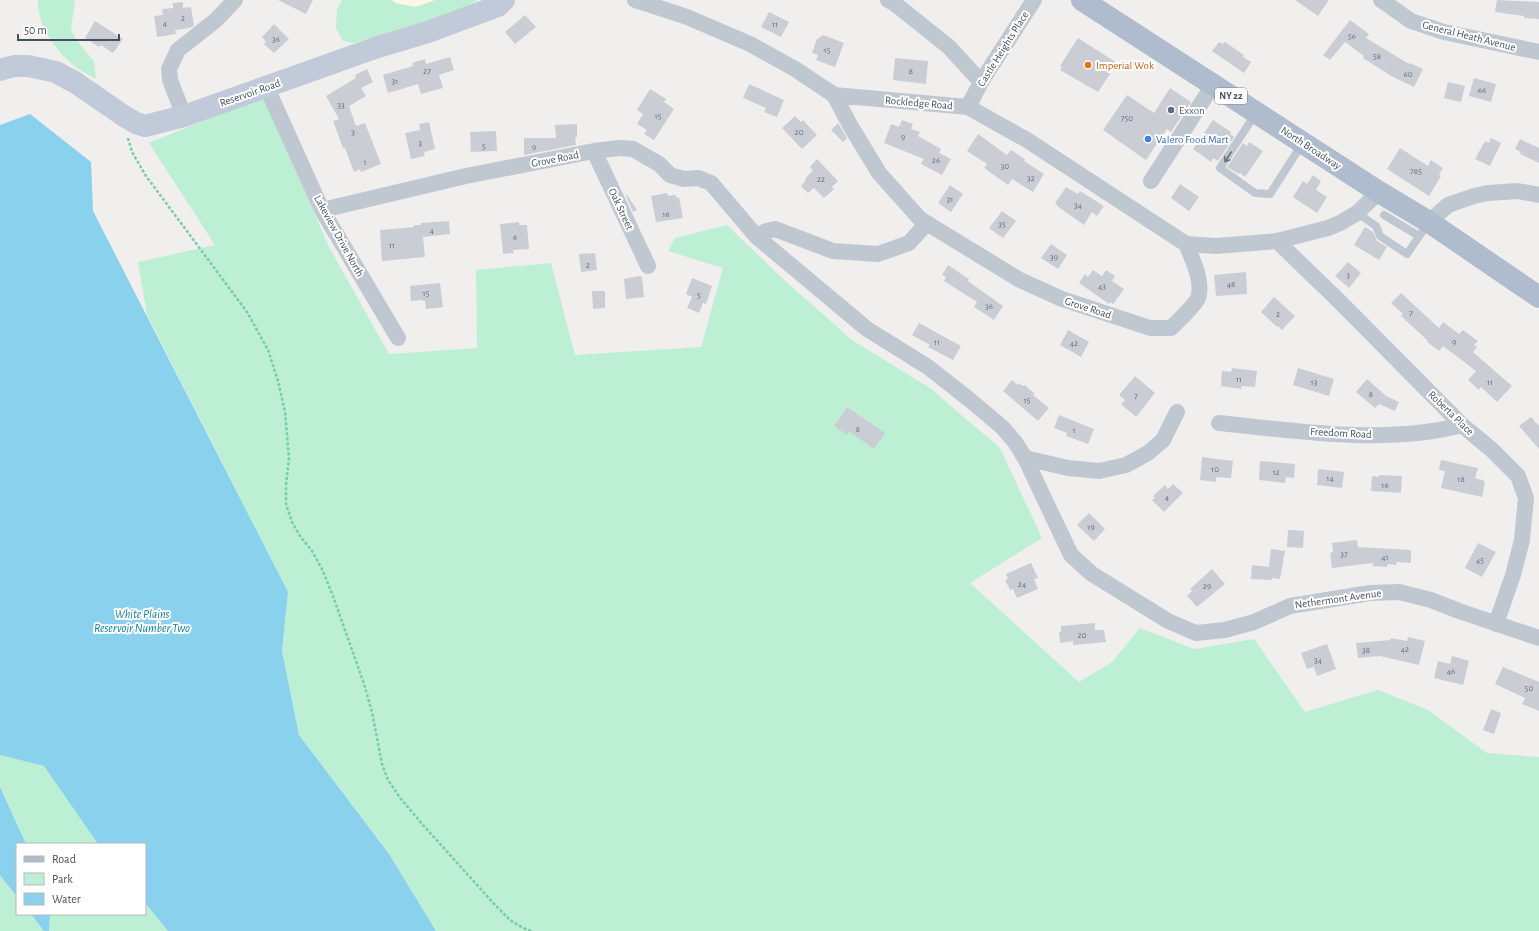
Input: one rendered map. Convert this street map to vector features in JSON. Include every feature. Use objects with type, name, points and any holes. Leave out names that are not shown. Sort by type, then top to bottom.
[{"type":"main road","name":"North Broadway","points":[[1082,0],[1303,142],[1424,229],[1539,297]]},
{"type":"street","points":[[184,116],[170,80],[169,68],[178,50],[216,20],[235,0]]},
{"type":"street","name":"Reservoir Road","points":[[0,70],[14,66],[28,66],[56,72],[76,83],[136,124],[145,126],[184,116],[267,88],[375,48],[428,32],[498,6],[504,0]]},
{"type":"street","name":"Rockledge Road","points":[[635,0],[687,17],[750,44],[795,69],[834,95],[970,103],[1186,244]]},
{"type":"street","points":[[888,0],[928,29],[949,47],[981,82]]},
{"type":"street","name":"Castle Heights Place","points":[[970,103],[981,82],[1034,0]]},
{"type":"street","name":"General Heath Avenue","points":[[1382,0],[1411,21],[1437,30],[1539,52]]},
{"type":"street","points":[[1151,181],[1213,84]]},
{"type":"street","name":"Lakeview Drive North","points":[[267,88],[322,210],[398,338]]},
{"type":"street","name":"Grove Road","points":[[834,95],[879,173],[920,219],[1020,280],[1062,299],[1150,328],[1171,328],[1197,300],[1199,285],[1197,272],[1186,244]]},
{"type":"street","name":"Grove Road","points":[[322,210],[466,176],[594,151],[619,148],[633,149],[659,164],[670,175],[684,179],[698,178],[711,183],[757,237],[867,330],[928,368],[970,400],[1002,428],[1015,442],[1025,458]]},
{"type":"street","name":"Oak Street","points":[[594,151],[648,266]]},
{"type":"street","points":[[1424,229],[1448,205],[1474,196],[1488,193],[1518,191],[1539,195]]},
{"type":"street","points":[[1186,244],[1216,246],[1277,241],[1328,228],[1357,213],[1386,202]]},
{"type":"street","points":[[757,237],[766,231],[775,229],[834,250],[878,254],[909,243],[927,223]]},
{"type":"street","name":"Roberta Place","points":[[1277,241],[1339,301],[1462,426],[1511,468],[1518,476],[1526,498],[1522,540],[1496,624]]},
{"type":"street","points":[[1025,458],[1068,468],[1099,471],[1126,465],[1148,453],[1163,440],[1177,412]]},
{"type":"street","name":"Freedom Road","points":[[1219,423],[1350,434],[1400,434],[1447,430],[1462,426]]},
{"type":"street","name":"Nethermont Avenue","points":[[1025,458],[1071,555],[1098,578],[1168,621],[1196,633],[1225,630],[1254,622],[1290,606],[1370,593],[1399,592],[1431,600],[1539,638]]},
{"type":"lane","points":[[1257,113],[1220,168],[1255,193],[1270,194],[1303,142]]},
{"type":"lane","points":[[1376,226],[1386,202]]},
{"type":"lane","points":[[1357,213],[1376,226],[1380,236],[1407,254],[1424,229]]},
{"type":"path","points":[[127,132],[132,152],[146,176],[247,312],[268,350],[278,381],[285,412],[289,458],[286,484],[286,504],[292,522],[300,536],[312,551],[322,569],[333,596],[366,691],[372,712],[382,764],[388,780],[401,799],[423,825],[496,906],[510,920],[531,931]]},
{"type":"shaded area","points":[[392,0],[435,0],[416,7],[395,3]]},
{"type":"green space","points":[[38,0],[75,0],[71,31],[94,61],[96,79],[72,64],[53,43],[40,18]]},
{"type":"green space","points":[[342,0],[392,0],[395,3],[416,7],[435,0],[478,0],[436,22],[353,43],[343,41],[336,28],[337,9]]},
{"type":"green space","points":[[263,96],[329,247],[389,354],[477,348],[476,270],[551,263],[575,355],[701,347],[723,268],[668,251],[675,238],[727,225],[782,278],[852,340],[930,388],[1000,448],[1042,538],[970,583],[1079,682],[1112,662],[1140,628],[1194,649],[1254,639],[1305,712],[1378,690],[1428,710],[1487,753],[1539,757],[1539,931],[436,931],[389,854],[299,735],[282,651],[288,592],[147,315],[138,262],[215,245],[149,143]]},
{"type":"green space","points":[[0,755],[44,766],[97,843],[26,843],[0,787]]},
{"type":"green space","points":[[0,875],[16,896],[16,915],[32,915],[44,931],[0,931]]},
{"type":"green space","points":[[146,904],[168,931],[49,931],[50,915],[146,915]]},
{"type":"water","name":"White Plains Reservoir Number Two","points":[[30,114],[91,162],[93,211],[288,592],[282,651],[299,735],[389,854],[436,931],[168,931],[146,904],[146,843],[97,843],[44,766],[0,755],[0,125]]},
{"type":"water","points":[[0,787],[26,843],[16,843],[16,896],[0,875]]},
{"type":"water","points":[[32,915],[50,915],[49,931],[44,931]]},
{"type":"building","points":[[278,0],[313,0],[306,14]]},
{"type":"building","points":[[1295,0],[1329,0],[1318,16]]},
{"type":"building","points":[[1497,0],[1539,2],[1539,19],[1524,18],[1524,16],[1495,12]]},
{"type":"building","points":[[183,2],[183,8],[191,7],[194,26],[175,30],[176,34],[157,37],[154,16],[163,15],[162,9],[173,8],[173,3]]},
{"type":"building","points":[[769,12],[789,22],[781,37],[761,27]]},
{"type":"building","points":[[525,15],[536,27],[515,44],[505,32]]},
{"type":"building","points":[[1350,20],[1369,34],[1366,38],[1409,64],[1410,63],[1423,69],[1414,87],[1393,77],[1363,58],[1364,56],[1345,42],[1330,60],[1323,55]]},
{"type":"building","points":[[95,21],[123,39],[113,53],[101,45],[99,47],[85,38]]},
{"type":"building","points":[[274,24],[289,39],[274,53],[264,44],[266,42],[262,37]]},
{"type":"building","points":[[823,35],[844,43],[835,67],[816,60],[818,55],[812,53],[817,39]]},
{"type":"building","name":"Imperial Wok","points":[[1078,38],[1117,63],[1098,92],[1060,70],[1062,67],[1060,66]]},
{"type":"building","points":[[1219,42],[1223,44],[1225,42],[1244,55],[1243,57],[1251,62],[1244,73],[1212,51]]},
{"type":"building","points":[[450,57],[454,70],[439,75],[443,88],[421,94],[418,84],[388,93],[383,75],[413,66],[412,63],[425,59],[426,64]]},
{"type":"building","points":[[895,58],[928,61],[926,84],[893,80]]},
{"type":"building","points":[[367,69],[373,82],[361,88],[366,96],[349,106],[356,126],[365,123],[381,164],[361,172],[360,169],[354,172],[333,121],[339,119],[326,96],[356,78],[355,75]]},
{"type":"building","points":[[1474,78],[1496,84],[1491,102],[1469,96]]},
{"type":"building","points":[[1448,82],[1465,86],[1461,102],[1444,98]]},
{"type":"building","points":[[749,84],[784,100],[777,117],[764,112],[766,108],[743,98]]},
{"type":"building","points":[[1170,88],[1191,102],[1171,132],[1167,129],[1146,160],[1103,130],[1127,95],[1154,113]]},
{"type":"building","points":[[650,89],[666,99],[664,102],[674,109],[654,140],[644,134],[647,130],[637,124],[643,114],[637,110]]},
{"type":"building","points":[[795,116],[801,122],[803,120],[817,135],[802,149],[782,128]]},
{"type":"building","points":[[902,120],[913,124],[911,129],[920,132],[918,136],[941,149],[939,153],[951,159],[942,175],[921,164],[924,159],[884,143],[891,124],[899,127]]},
{"type":"building","points":[[1213,120],[1231,132],[1230,134],[1234,137],[1218,161],[1213,158],[1211,162],[1193,149]]},
{"type":"building","points":[[429,122],[435,149],[424,152],[425,156],[411,159],[405,133],[420,130],[419,124]]},
{"type":"building","points":[[838,123],[847,138],[843,142],[831,130]]},
{"type":"building","points":[[577,124],[577,137],[575,137],[576,145],[524,155],[524,138],[556,138],[555,125]]},
{"type":"building","points":[[496,131],[497,151],[471,152],[470,132]]},
{"type":"building","points":[[978,134],[1007,155],[1011,150],[1025,159],[1024,161],[1044,174],[1033,192],[1012,179],[1008,185],[984,168],[987,164],[967,151]]},
{"type":"building","points":[[1491,138],[1501,143],[1490,166],[1475,159],[1485,141],[1489,143]]},
{"type":"building","points":[[1520,139],[1539,148],[1539,163],[1520,154],[1521,152],[1515,149]]},
{"type":"building","points":[[1249,142],[1263,151],[1245,177],[1227,167],[1243,143],[1247,146]]},
{"type":"building","points":[[1400,148],[1428,166],[1431,160],[1443,168],[1439,175],[1441,176],[1429,196],[1387,169]]},
{"type":"building","points":[[817,159],[838,181],[832,187],[834,189],[824,198],[814,188],[808,193],[801,186],[813,170],[810,167]]},
{"type":"building","points":[[1313,175],[1321,181],[1316,190],[1327,197],[1317,213],[1293,197],[1303,181],[1307,184]]},
{"type":"building","points":[[1180,184],[1199,197],[1189,211],[1171,198]]},
{"type":"building","points":[[950,185],[963,194],[951,212],[938,203]]},
{"type":"building","points":[[1066,187],[1078,194],[1080,191],[1104,206],[1097,216],[1092,212],[1084,225],[1055,203]]},
{"type":"building","points":[[667,193],[668,196],[676,195],[676,198],[679,197],[683,218],[656,222],[651,196]]},
{"type":"building","points":[[627,195],[637,210],[633,212],[626,196]]},
{"type":"building","points":[[1002,211],[1016,221],[1003,238],[989,228]]},
{"type":"building","points":[[449,221],[450,234],[423,237],[425,257],[382,261],[380,230],[414,227],[414,225],[421,225],[421,223]]},
{"type":"building","points":[[519,222],[519,225],[527,225],[529,249],[513,250],[514,253],[503,254],[500,224]]},
{"type":"building","points":[[1365,227],[1373,232],[1377,241],[1387,247],[1379,260],[1354,245]]},
{"type":"building","points":[[1051,244],[1067,255],[1058,269],[1041,258]]},
{"type":"building","points":[[595,253],[597,270],[581,272],[579,254]]},
{"type":"building","points":[[1348,262],[1361,273],[1349,288],[1335,276]]},
{"type":"building","points":[[948,265],[969,279],[968,281],[1003,306],[994,320],[974,307],[977,302],[944,281],[946,277],[942,275]]},
{"type":"building","points":[[1093,270],[1102,276],[1106,270],[1115,276],[1112,281],[1124,289],[1113,304],[1110,302],[1109,304],[1079,283],[1085,274],[1088,277]]},
{"type":"building","points":[[1246,272],[1247,294],[1216,296],[1214,275]]},
{"type":"building","points":[[639,276],[642,277],[644,297],[626,299],[624,279]]},
{"type":"building","points":[[692,278],[712,286],[706,304],[703,303],[699,313],[687,308],[692,297],[686,294]]},
{"type":"building","points":[[440,283],[443,307],[426,309],[425,301],[411,301],[410,286]]},
{"type":"building","points":[[592,291],[605,291],[605,308],[593,309]]},
{"type":"building","points":[[1401,293],[1439,328],[1443,322],[1459,334],[1463,330],[1478,341],[1474,345],[1477,347],[1473,352],[1512,386],[1497,402],[1481,387],[1479,390],[1468,380],[1476,371],[1443,346],[1439,351],[1427,342],[1428,341],[1401,316],[1403,314],[1391,303]]},
{"type":"building","points":[[1274,297],[1295,316],[1282,330],[1261,312]]},
{"type":"building","points":[[919,323],[961,346],[953,360],[928,347],[930,345],[912,335]]},
{"type":"building","points":[[1068,330],[1089,342],[1081,357],[1060,345]]},
{"type":"building","points":[[1232,368],[1257,371],[1255,387],[1242,386],[1241,389],[1221,386],[1222,371],[1231,372]]},
{"type":"building","points":[[1298,368],[1334,379],[1329,396],[1293,385]]},
{"type":"building","points":[[1135,376],[1155,393],[1136,417],[1121,404],[1125,400],[1119,395]]},
{"type":"building","points":[[1367,379],[1386,396],[1399,402],[1395,411],[1379,404],[1375,408],[1356,392]]},
{"type":"building","points":[[1012,380],[1017,385],[1018,383],[1023,386],[1025,385],[1035,394],[1033,395],[1049,408],[1038,421],[1003,391]]},
{"type":"building","points":[[847,407],[885,433],[874,449],[849,431],[847,435],[834,426]]},
{"type":"building","points":[[1059,415],[1094,429],[1088,444],[1066,436],[1067,433],[1054,428]]},
{"type":"building","points":[[1531,417],[1539,426],[1539,449],[1519,426]]},
{"type":"building","points":[[1202,457],[1233,461],[1231,478],[1216,477],[1216,482],[1200,480]]},
{"type":"building","points":[[1441,460],[1478,468],[1475,478],[1485,481],[1482,497],[1441,488],[1445,471],[1439,470]]},
{"type":"building","points":[[1260,461],[1295,464],[1294,478],[1286,477],[1285,483],[1259,480]]},
{"type":"building","points":[[1318,469],[1344,472],[1342,488],[1317,485]]},
{"type":"building","points":[[1379,475],[1402,476],[1401,493],[1371,491],[1372,476],[1379,477]]},
{"type":"building","points":[[1173,484],[1183,493],[1164,512],[1152,500],[1155,498],[1153,496],[1165,485],[1168,489]]},
{"type":"building","points":[[1089,513],[1105,529],[1094,541],[1077,525]]},
{"type":"building","points":[[1288,530],[1304,531],[1303,548],[1287,547]]},
{"type":"building","points":[[1357,540],[1358,547],[1411,550],[1411,563],[1397,562],[1396,565],[1388,564],[1387,567],[1373,566],[1373,563],[1332,568],[1330,553],[1333,552],[1332,543]]},
{"type":"building","points":[[1478,543],[1496,552],[1482,577],[1465,568]]},
{"type":"building","points":[[1271,549],[1285,551],[1280,579],[1251,579],[1252,565],[1269,567]]},
{"type":"building","points":[[1031,563],[1038,578],[1034,579],[1038,589],[1017,598],[1013,589],[1010,590],[1005,580],[1008,579],[1006,574]]},
{"type":"building","points":[[1212,569],[1225,584],[1197,607],[1187,596],[1192,591],[1190,589]]},
{"type":"building","points":[[1095,623],[1095,630],[1104,630],[1106,642],[1073,645],[1073,641],[1060,643],[1059,632],[1061,632],[1061,626]]},
{"type":"building","points":[[1408,637],[1425,641],[1419,665],[1380,656],[1358,658],[1356,643],[1390,640],[1391,638],[1407,641]]},
{"type":"building","points":[[1327,644],[1336,669],[1317,676],[1314,667],[1307,669],[1301,653]]},
{"type":"building","points":[[1452,656],[1469,661],[1463,685],[1434,678],[1438,661],[1450,664]]},
{"type":"building","points":[[1503,667],[1539,682],[1539,711],[1522,704],[1525,698],[1495,684]]},
{"type":"building","points":[[1491,709],[1501,713],[1494,734],[1483,730]]},
{"type":"place","name":"Imperial Wok","points":[[1088,65]]},
{"type":"place","name":"Exxon","points":[[1171,110]]},
{"type":"place","name":"Valero Food Mart","points":[[1148,139]]}]
